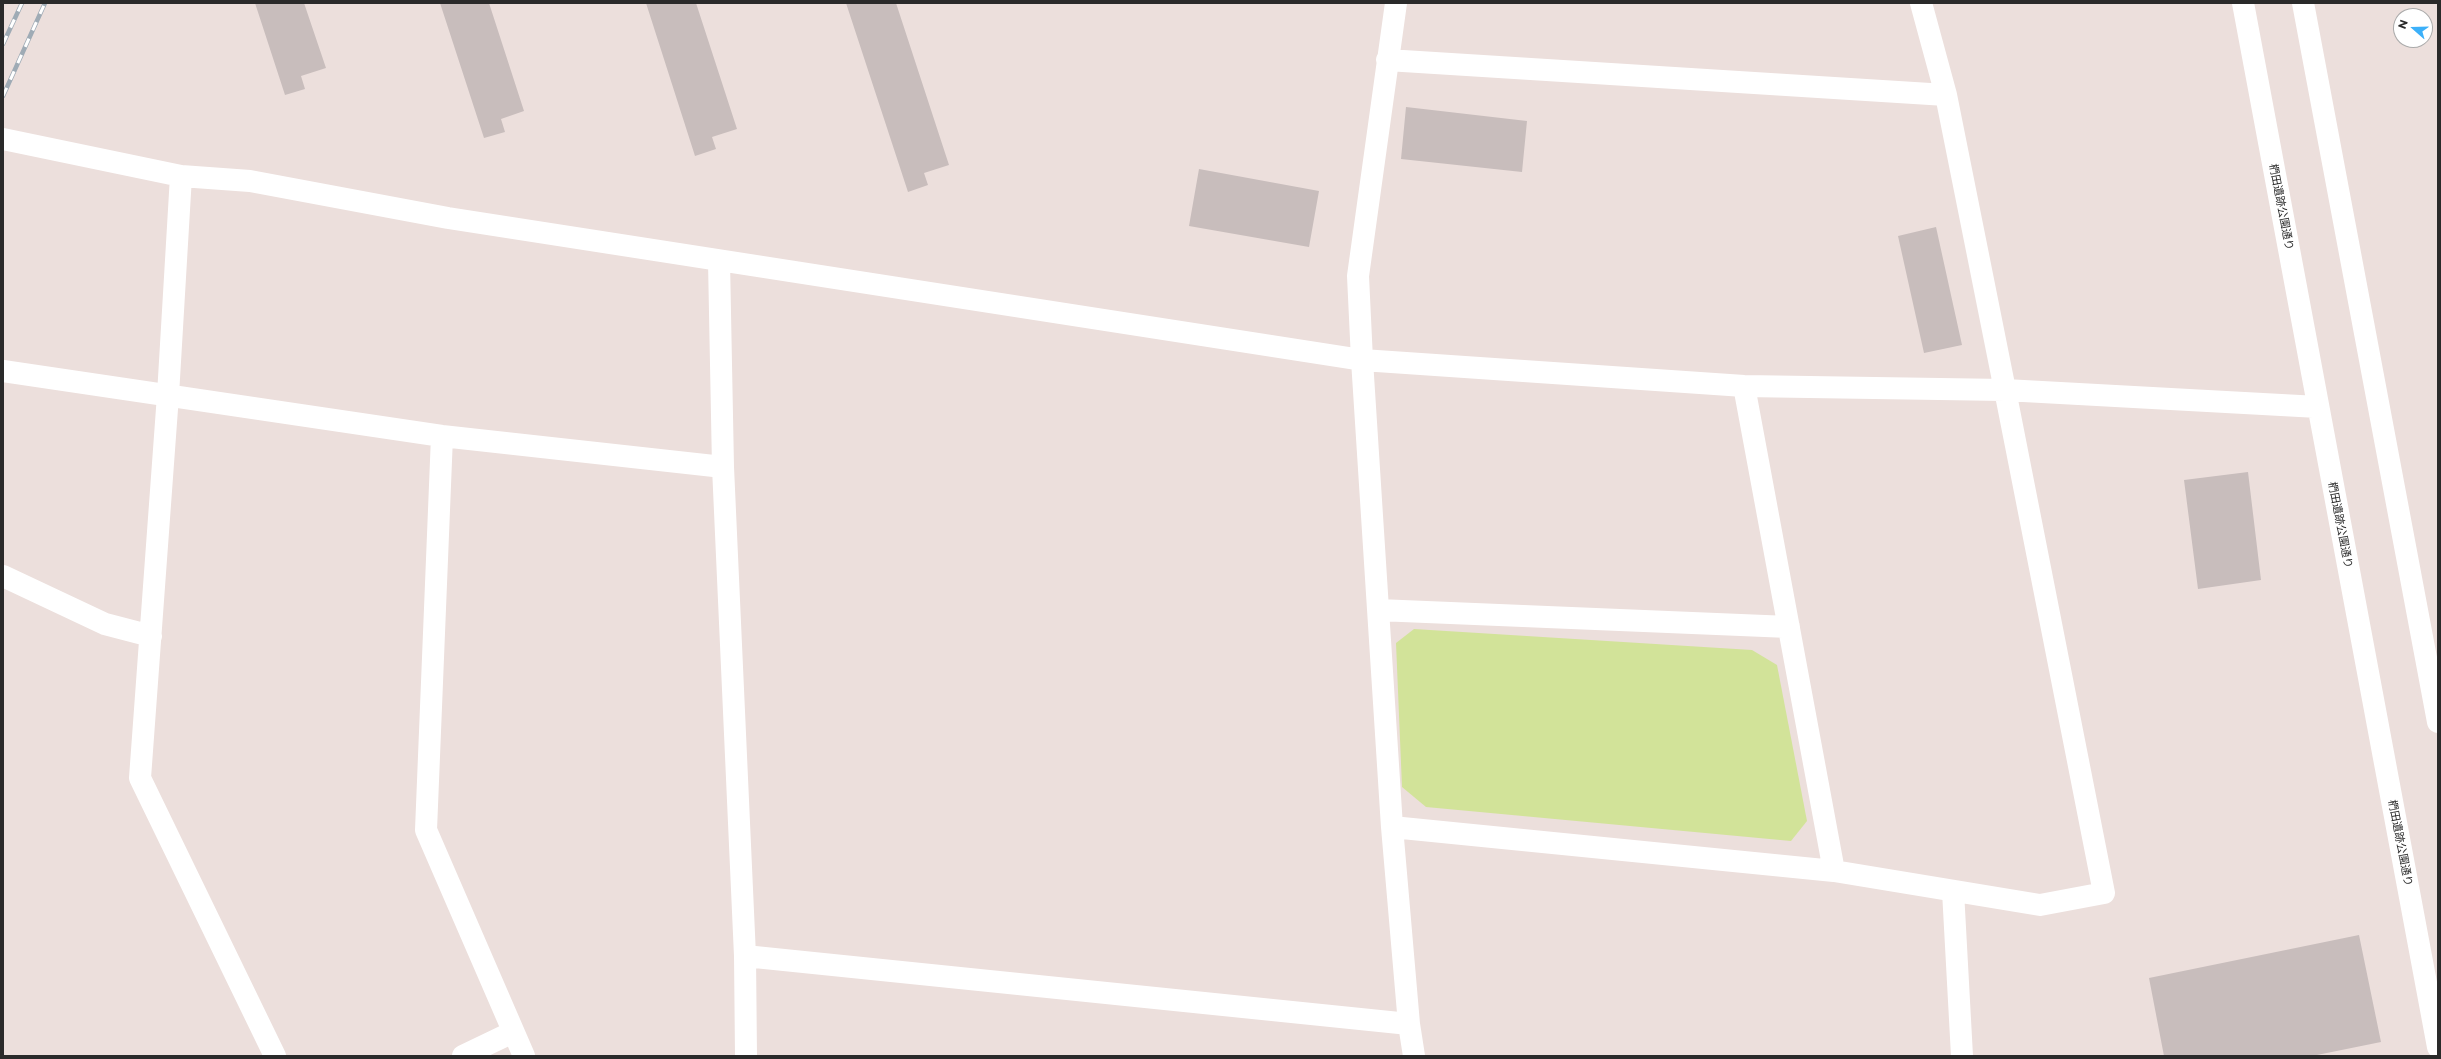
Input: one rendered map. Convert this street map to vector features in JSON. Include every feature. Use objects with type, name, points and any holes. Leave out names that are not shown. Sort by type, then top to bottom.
[{"type":"street","points":[[1396,3],[1358,276],[1392,827],[1409,1024],[1414,1056]]},
{"type":"street","points":[[1392,827],[1834,871],[2040,906],[2104,893],[1946,95],[1922,3]]},
{"type":"street","name":"椚田遺跡公園通り","points":[[2243,3],[2438,1047]]},
{"type":"street","points":[[2303,3],[2438,722]]},
{"type":"street","points":[[1387,60],[1946,95]]},
{"type":"street","points":[[3,139],[181,176],[250,181],[448,218],[1362,360],[1744,386],[2005,390],[2318,407]]},
{"type":"street","points":[[181,176],[168,395],[140,778],[275,1056]]},
{"type":"street","points":[[719,261],[723,467],[745,956],[746,1056]]},
{"type":"street","points":[[3,371],[442,436],[723,467]]},
{"type":"street","points":[[1744,386],[1834,871]]},
{"type":"street","points":[[442,436],[426,830],[524,1056]]},
{"type":"street","points":[[3,576],[105,624],[151,636]]},
{"type":"street","points":[[1378,610],[1789,627]]},
{"type":"street","points":[[1953,891],[1962,1056]]},
{"type":"street","points":[[745,956],[1409,1024]]},
{"type":"street","points":[[463,1056],[513,1032]]},
{"type":"green space","points":[[1414,629],[1752,650],[1777,665],[1807,821],[1791,841],[1426,807],[1402,787],[1396,643]]},
{"type":"building","points":[[255,3],[304,3],[326,68],[301,76],[305,89],[285,95]]},
{"type":"building","points":[[440,3],[489,3],[524,111],[501,119],[505,132],[484,138]]},
{"type":"building","points":[[646,3],[696,3],[737,129],[712,137],[716,149],[695,156]]},
{"type":"building","points":[[846,3],[896,3],[949,165],[924,173],[928,185],[908,192]]},
{"type":"building","points":[[1406,107],[1527,121],[1522,172],[1401,159]]},
{"type":"building","points":[[1199,169],[1319,191],[1309,247],[1189,226]]},
{"type":"building","points":[[1936,227],[1962,345],[1924,353],[1898,236]]},
{"type":"building","points":[[2248,472],[2261,580],[2198,589],[2184,480]]},
{"type":"building","points":[[2359,935],[2381,1042],[2312,1056],[2164,1056],[2149,978]]},
{"type":"railway","points":[[3,44],[22,3]]},
{"type":"railway","points":[[3,96],[45,3]]}]
